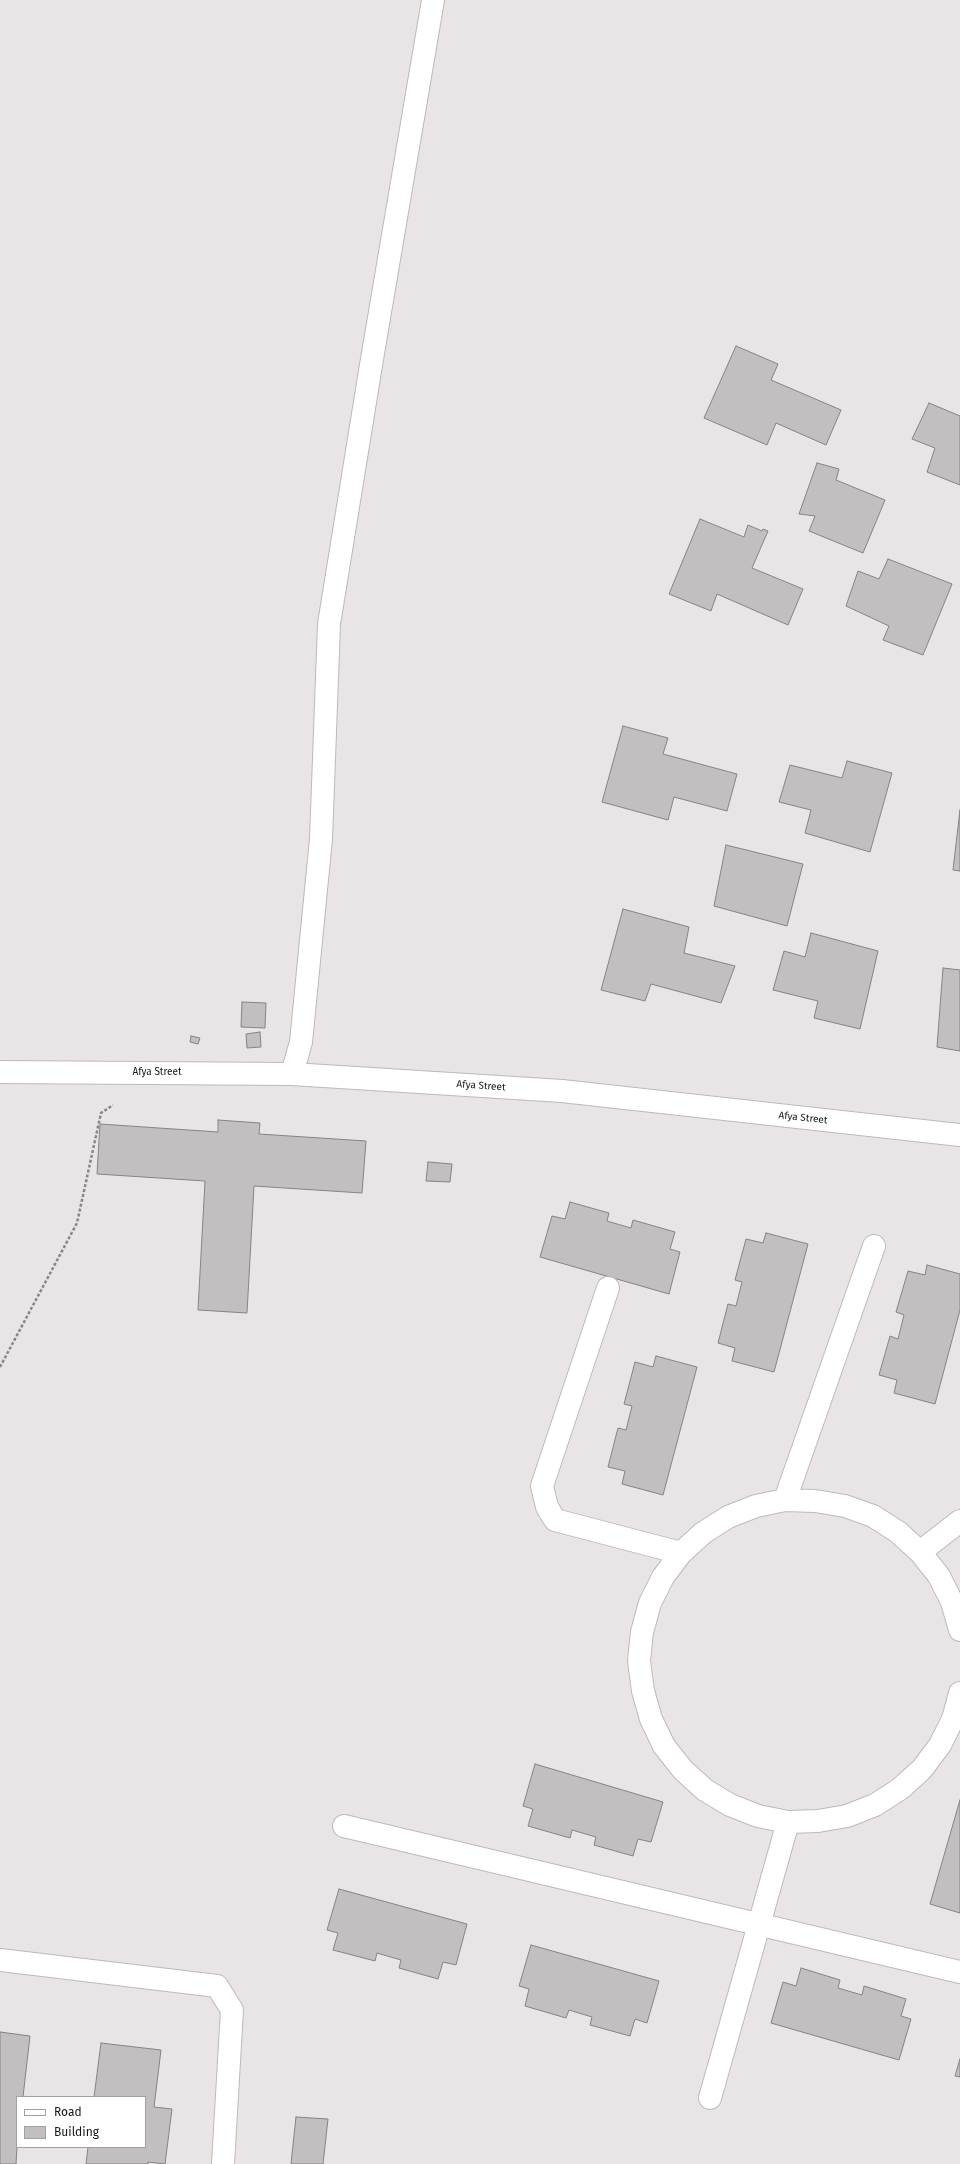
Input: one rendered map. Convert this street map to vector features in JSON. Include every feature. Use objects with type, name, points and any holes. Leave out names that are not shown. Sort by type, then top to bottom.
[{"type":"street","points":[[292,1074],[301,1042],[321,839],[329,624],[433,0]]},
{"type":"street","name":"Afya Street","points":[[0,1072],[292,1074],[562,1091],[960,1135]]},
{"type":"street","points":[[785,1500],[874,1246]]},
{"type":"street","points":[[608,1288],[542,1486],[547,1507],[555,1520],[681,1553]]},
{"type":"street","points":[[960,1630],[952,1602],[939,1576],[920,1552],[898,1532],[866,1514],[845,1506],[815,1501],[785,1500],[756,1506],[728,1517],[703,1532],[681,1553],[663,1577],[650,1604],[642,1632],[640,1661],[643,1691],[651,1719],[664,1746],[683,1770],[705,1790],[730,1805],[758,1816],[788,1822],[818,1821],[847,1816],[875,1805],[900,1789],[922,1769],[956,1720],[960,1693]]},
{"type":"street","points":[[920,1552],[960,1521]]},
{"type":"street","points":[[710,2098],[788,1822]]},
{"type":"street","points":[[344,1826],[759,1926],[960,1972]]},
{"type":"street","points":[[0,1960],[217,1986],[232,2010],[223,2164]]},
{"type":"path","points":[[0,1367],[22,1330],[77,1223],[101,1113],[119,1100]]},
{"type":"building","points":[[736,346],[778,364],[771,380],[841,410],[826,445],[776,423],[767,445],[704,418]]},
{"type":"building","points":[[929,403],[960,416],[960,485],[927,472],[935,448],[912,439]]},
{"type":"building","points":[[817,463],[839,469],[836,480],[885,500],[863,553],[809,531],[815,516],[799,514]]},
{"type":"building","points":[[700,519],[744,537],[748,525],[762,531],[763,529],[768,531],[752,568],[803,589],[788,625],[717,594],[711,611],[669,594]]},
{"type":"building","points":[[888,559],[952,584],[923,655],[883,640],[889,626],[846,606],[858,571],[879,579]]},
{"type":"building","points":[[623,726],[668,738],[663,754],[737,774],[727,811],[674,797],[668,820],[602,802]]},
{"type":"building","points":[[847,761],[892,773],[870,852],[805,833],[811,810],[779,802],[790,765],[842,778]]},
{"type":"building","points":[[960,810],[960,871],[953,870]]},
{"type":"building","points":[[726,845],[803,864],[787,926],[714,906]]},
{"type":"building","points":[[623,909],[689,927],[684,953],[735,966],[721,1003],[651,984],[645,1001],[601,990]]},
{"type":"building","points":[[811,933],[878,951],[860,1029],[814,1018],[818,1001],[773,990],[784,951],[805,957]]},
{"type":"building","points":[[943,968],[960,970],[960,1051],[937,1047]]},
{"type":"building","points":[[242,1002],[266,1003],[265,1028],[241,1027]]},
{"type":"building","points":[[260,1032],[261,1047],[247,1048],[246,1034]]},
{"type":"building","points":[[191,1036],[200,1038],[198,1044],[190,1042]]},
{"type":"building","points":[[218,1120],[260,1123],[259,1134],[366,1141],[362,1193],[254,1186],[247,1313],[198,1310],[205,1181],[97,1174],[100,1124],[218,1132]]},
{"type":"building","points":[[428,1162],[452,1164],[450,1182],[426,1181]]},
{"type":"building","points":[[570,1202],[609,1213],[607,1221],[631,1228],[633,1220],[675,1232],[670,1249],[680,1252],[669,1294],[540,1257],[552,1216],[565,1219]]},
{"type":"building","points":[[766,1233],[808,1244],[774,1372],[732,1361],[735,1348],[718,1343],[728,1304],[736,1306],[742,1282],[735,1280],[746,1239],[763,1243]]},
{"type":"building","points":[[927,1265],[960,1274],[960,1310],[935,1404],[894,1393],[897,1380],[879,1375],[890,1336],[898,1339],[904,1315],[896,1312],[908,1271],[925,1275]]},
{"type":"building","points":[[656,1356],[697,1367],[663,1495],[622,1484],[625,1471],[608,1467],[618,1428],[626,1430],[632,1406],[624,1404],[635,1362],[653,1367]]},
{"type":"building","points":[[535,1764],[663,1802],[651,1842],[638,1839],[633,1856],[594,1845],[596,1837],[572,1830],[570,1838],[528,1826],[533,1809],[523,1806]]},
{"type":"building","points":[[960,1800],[960,1913],[930,1904]]},
{"type":"building","points":[[339,1889],[467,1924],[456,1965],[443,1962],[438,1979],[399,1968],[401,1960],[377,1953],[375,1961],[333,1950],[338,1933],[327,1930]]},
{"type":"building","points":[[531,1945],[659,1981],[647,2023],[635,2019],[630,2036],[590,2025],[592,2017],[569,2010],[566,2018],[525,2006],[529,1989],[519,1986]]},
{"type":"building","points":[[801,1968],[840,1980],[838,1988],[862,1995],[864,1986],[906,1999],[901,2016],[911,2019],[899,2060],[771,2023],[783,1982],[796,1986]]},
{"type":"building","points":[[0,2032],[30,2036],[23,2096],[16,2096],[16,2164],[0,2164]]},
{"type":"building","points":[[101,2043],[161,2050],[154,2107],[172,2109],[165,2164],[148,2162],[148,2164],[86,2164],[88,2148],[146,2148],[146,2096],[94,2096]]},
{"type":"building","points":[[960,2059],[960,2077],[955,2076]]},
{"type":"building","points":[[296,2117],[328,2119],[323,2164],[291,2164]]}]
